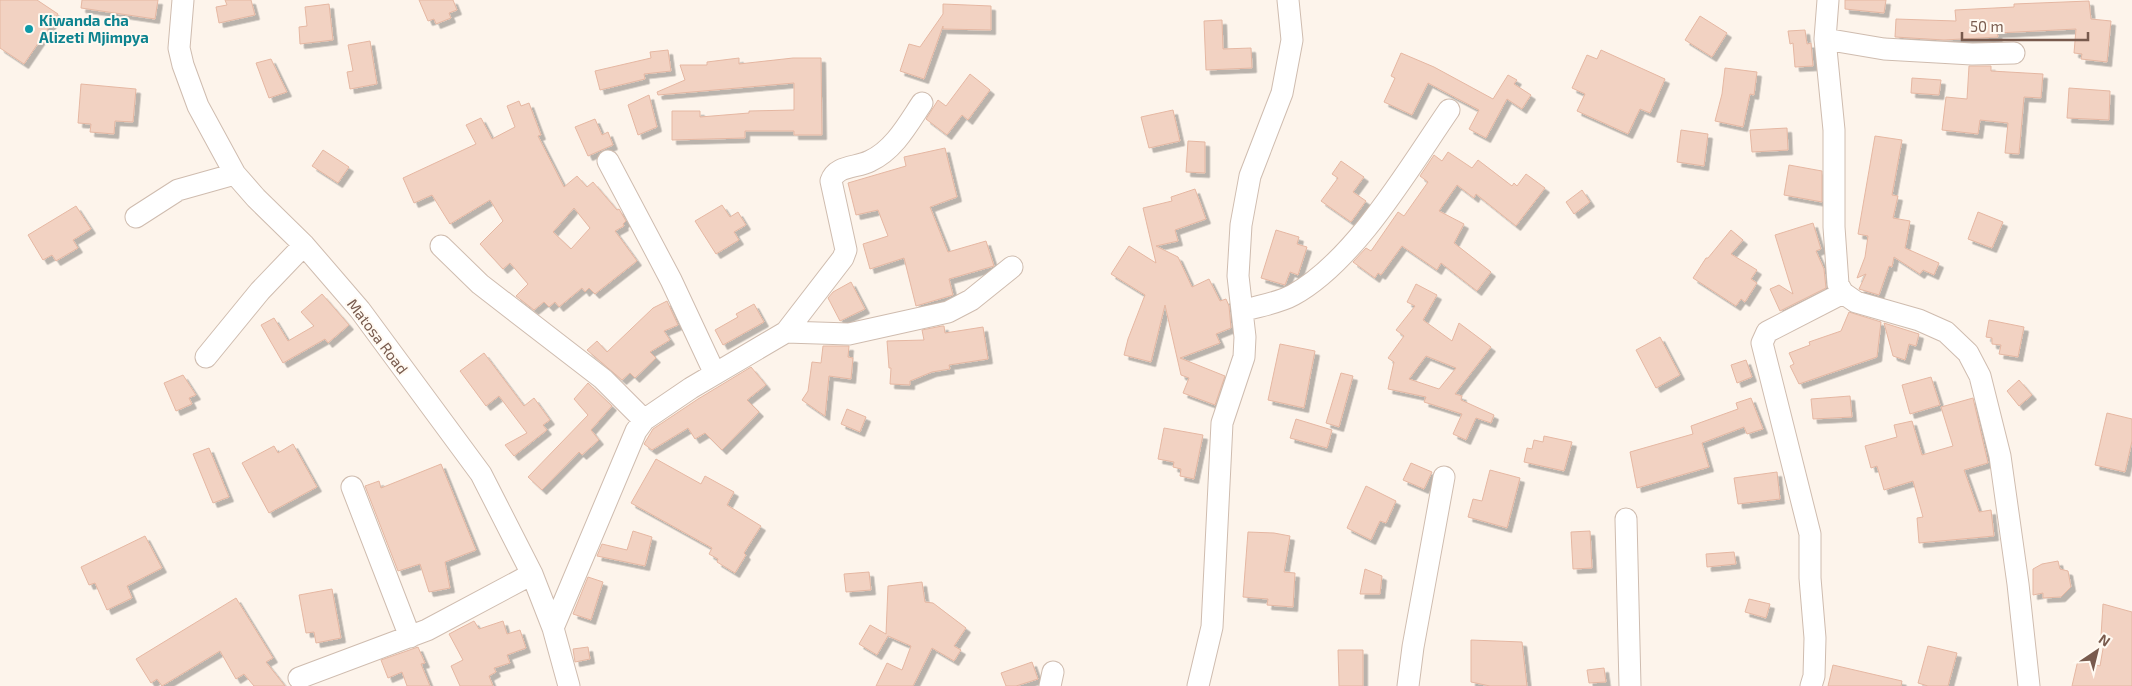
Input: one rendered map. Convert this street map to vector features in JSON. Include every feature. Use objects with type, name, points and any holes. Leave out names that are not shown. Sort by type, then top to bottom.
[{"type":"street","name":"Matosa Road","points":[[183,0],[179,48],[183,66],[198,106],[235,174],[256,198],[304,245],[360,310],[481,474],[532,574],[553,628],[569,686]]},
{"type":"street","points":[[1198,686],[1212,627],[1222,423],[1244,356],[1245,337],[1238,276],[1241,225],[1250,176],[1282,93],[1292,40],[1288,0]]},
{"type":"street","points":[[1828,0],[1825,38],[1834,130],[1834,228],[1838,284],[1844,293],[1856,302],[1919,320],[1946,332],[1968,354],[1980,376],[2000,456],[2018,584],[2029,686]]},
{"type":"street","points":[[1825,38],[1884,50],[1972,54],[2014,53]]},
{"type":"street","points":[[553,628],[636,432],[644,420],[691,388],[786,332],[843,258],[846,250],[831,182],[833,175],[838,171],[869,162],[882,155],[897,140],[922,103]]},
{"type":"street","points":[[1242,310],[1292,296],[1327,271],[1375,216],[1449,110]]},
{"type":"street","points":[[608,161],[671,280],[714,374]]},
{"type":"street","points":[[136,217],[178,190],[235,174]]},
{"type":"street","points":[[206,357],[260,291],[304,245]]},
{"type":"street","points":[[441,246],[480,284],[603,379],[644,420]]},
{"type":"street","points":[[786,332],[849,334],[948,312],[971,300],[1012,267]]},
{"type":"street","points":[[1811,686],[1814,676],[1815,638],[1810,578],[1810,534],[1762,344],[1767,332],[1844,293]]},
{"type":"street","points":[[1408,686],[1413,648],[1444,477]]},
{"type":"street","points":[[352,487],[410,637]]},
{"type":"street","points":[[1626,519],[1630,686]]},
{"type":"street","points":[[299,678],[427,630],[532,574]]},
{"type":"building","name":"Kiwanda cha Alizeti Mjimpya","points":[[0,0],[37,0],[58,14],[24,64],[0,48]]},
{"type":"building","points":[[82,0],[158,0],[155,19],[81,8]]},
{"type":"building","points":[[225,0],[251,0],[255,15],[219,23],[216,7],[227,5]]},
{"type":"building","points":[[419,0],[453,0],[457,10],[449,13],[451,18],[436,24],[434,19],[428,21]]},
{"type":"building","points":[[1845,0],[1886,0],[1884,13],[1845,9]]},
{"type":"building","points":[[2089,1],[2091,19],[2111,21],[2107,62],[2081,59],[2082,54],[2074,53],[2076,29],[1997,33],[1998,37],[1944,40],[1895,37],[1896,19],[1956,21],[1955,10],[2014,7],[2014,4]]},
{"type":"building","points":[[329,4],[333,40],[300,44],[299,27],[307,26],[305,7]]},
{"type":"building","points":[[943,4],[991,6],[991,30],[943,29],[943,26],[924,79],[900,71],[909,44],[920,47],[943,14]]},
{"type":"building","points":[[1700,16],[1727,33],[1712,57],[1685,40]]},
{"type":"building","points":[[1222,20],[1223,49],[1251,48],[1252,68],[1206,70],[1204,21]]},
{"type":"building","points":[[1805,30],[1807,44],[1811,43],[1813,66],[1795,67],[1793,43],[1790,44],[1788,31]]},
{"type":"building","points":[[370,41],[377,84],[350,89],[347,72],[353,71],[348,45]]},
{"type":"building","points":[[668,50],[671,71],[644,74],[645,79],[600,90],[595,71],[651,58],[650,52]]},
{"type":"building","points":[[1601,50],[1665,79],[1650,113],[1640,109],[1628,134],[1577,111],[1585,94],[1572,88],[1587,55],[1597,59]]},
{"type":"building","points":[[1401,53],[1434,67],[1493,99],[1508,75],[1517,80],[1514,84],[1531,95],[1522,109],[1507,99],[1486,138],[1469,129],[1479,110],[1428,83],[1412,115],[1384,102],[1395,78],[1391,76]]},
{"type":"building","points":[[739,58],[739,64],[793,58],[821,58],[822,135],[794,135],[794,131],[745,131],[745,138],[672,140],[672,111],[700,111],[700,117],[749,113],[749,111],[794,110],[794,83],[658,95],[657,92],[685,80],[680,65],[707,65],[707,62]]},
{"type":"building","points":[[271,59],[287,92],[269,98],[256,63]]},
{"type":"building","points":[[1969,66],[1991,66],[1991,71],[2043,74],[2041,98],[2024,97],[2019,154],[2005,153],[2008,123],[1980,120],[1978,134],[1942,130],[1946,97],[1967,99]]},
{"type":"building","points":[[1725,68],[1757,72],[1754,95],[1750,94],[1743,127],[1715,121],[1722,94]]},
{"type":"building","points":[[970,74],[990,90],[968,120],[962,115],[947,135],[926,119],[938,100],[946,106]]},
{"type":"building","points":[[1912,78],[1941,80],[1939,95],[1911,93]]},
{"type":"building","points":[[81,84],[136,89],[133,122],[115,121],[114,134],[90,132],[91,124],[78,123]]},
{"type":"building","points":[[2069,88],[2110,91],[2109,120],[2067,118]]},
{"type":"building","points":[[649,95],[657,127],[638,135],[628,105]]},
{"type":"building","points":[[519,101],[521,106],[529,103],[541,135],[538,136],[564,187],[577,176],[587,187],[593,182],[617,210],[619,209],[626,221],[623,224],[624,226],[615,231],[637,261],[595,294],[589,288],[585,292],[582,288],[559,307],[555,302],[549,307],[544,302],[534,310],[516,296],[528,284],[510,263],[503,269],[480,244],[503,221],[490,200],[450,224],[432,195],[414,203],[403,178],[476,144],[466,125],[481,118],[492,139],[515,127],[507,106]],"holes":[[[574,208],[590,228],[571,249],[553,232]]]},
{"type":"building","points":[[1173,110],[1180,141],[1149,148],[1141,117]]},
{"type":"building","points":[[595,119],[602,135],[608,132],[613,145],[588,156],[575,127]]},
{"type":"building","points":[[1787,128],[1788,150],[1752,152],[1750,130]]},
{"type":"building","points":[[1681,130],[1708,134],[1704,166],[1677,162]]},
{"type":"building","points":[[1875,136],[1902,140],[1892,195],[1898,196],[1893,218],[1910,221],[1905,248],[1939,263],[1934,275],[1923,270],[1920,274],[1894,257],[1892,267],[1889,266],[1879,295],[1859,289],[1866,274],[1857,278],[1865,257],[1868,236],[1858,234]]},
{"type":"building","points":[[1188,141],[1205,142],[1205,173],[1186,172]]},
{"type":"building","points":[[945,148],[957,197],[930,207],[948,252],[986,241],[994,266],[949,279],[953,295],[916,306],[904,258],[870,269],[863,244],[888,236],[878,210],[856,215],[848,183],[906,166],[904,157]]},
{"type":"building","points":[[323,150],[349,167],[338,183],[312,166]]},
{"type":"building","points":[[1448,152],[1472,168],[1478,160],[1512,186],[1514,183],[1517,186],[1526,174],[1545,188],[1516,226],[1476,194],[1474,198],[1457,185],[1439,211],[1464,224],[1454,243],[1491,272],[1477,291],[1441,263],[1437,270],[1402,246],[1381,275],[1378,273],[1375,278],[1353,262],[1366,248],[1371,251],[1398,212],[1404,216],[1428,182],[1420,176],[1434,155],[1442,161]]},
{"type":"building","points":[[1341,161],[1364,177],[1353,192],[1366,201],[1351,222],[1321,201],[1338,178],[1332,174]]},
{"type":"building","points":[[1789,165],[1822,171],[1822,202],[1784,195]]},
{"type":"building","points":[[1195,189],[1206,219],[1175,230],[1178,241],[1156,246],[1178,257],[1192,287],[1209,279],[1220,301],[1226,299],[1229,306],[1231,328],[1216,334],[1220,343],[1180,358],[1225,376],[1215,405],[1183,393],[1189,378],[1181,375],[1165,305],[1151,362],[1124,355],[1128,339],[1145,295],[1111,274],[1129,246],[1156,263],[1143,208],[1172,201],[1171,197]]},
{"type":"building","points":[[1582,190],[1590,202],[1574,214],[1566,202]]},
{"type":"building","points":[[722,205],[730,217],[738,212],[746,225],[734,232],[739,240],[716,254],[695,221]]},
{"type":"building","points":[[76,206],[91,229],[73,240],[78,248],[56,261],[52,255],[43,260],[28,235]]},
{"type":"building","points":[[1978,212],[2003,222],[1992,248],[1968,239]]},
{"type":"building","points":[[1813,223],[1821,249],[1816,251],[1824,269],[1826,288],[1780,311],[1770,289],[1779,285],[1793,294],[1775,235]]},
{"type":"building","points":[[1276,230],[1299,237],[1297,244],[1307,247],[1298,275],[1290,272],[1285,285],[1261,278]]},
{"type":"building","points":[[1731,230],[1743,240],[1731,254],[1757,270],[1751,279],[1757,283],[1745,302],[1741,299],[1736,306],[1693,278],[1706,258]]},
{"type":"building","points":[[851,282],[865,309],[840,321],[828,298],[833,292]]},
{"type":"building","points":[[1416,284],[1437,295],[1423,320],[1452,341],[1459,323],[1491,347],[1455,394],[1462,396],[1461,400],[1494,415],[1491,423],[1476,418],[1466,440],[1453,434],[1462,414],[1424,402],[1426,397],[1388,389],[1394,362],[1388,358],[1404,336],[1396,330],[1415,306],[1407,302]],"holes":[[[1426,356],[1456,368],[1439,389],[1409,379]]]},
{"type":"building","points":[[322,294],[349,325],[328,343],[325,339],[283,363],[261,325],[274,318],[288,341],[314,326],[301,312]]},
{"type":"building","points":[[667,301],[678,325],[664,331],[670,340],[650,352],[656,358],[635,378],[630,373],[622,380],[587,350],[597,341],[607,352],[653,308]]},
{"type":"building","points":[[754,304],[764,322],[723,345],[715,330],[738,317],[736,314]]},
{"type":"building","points":[[1849,312],[1881,322],[1877,357],[1799,384],[1790,366],[1794,364],[1789,353],[1810,345],[1809,342],[1841,331]]},
{"type":"building","points":[[1989,320],[2024,327],[2018,357],[1999,354],[2001,345],[1992,344],[1992,338],[1986,337]]},
{"type":"building","points":[[1884,323],[1919,334],[1916,346],[1909,344],[1905,360],[1893,356]]},
{"type":"building","points":[[944,326],[945,333],[983,327],[988,359],[949,365],[950,369],[932,372],[910,381],[910,385],[890,384],[891,368],[889,368],[887,341],[924,340],[922,330]]},
{"type":"building","points":[[1660,337],[1680,375],[1656,388],[1636,350]]},
{"type":"building","points":[[1280,344],[1315,351],[1304,408],[1268,400]]},
{"type":"building","points":[[823,346],[849,346],[848,357],[853,358],[851,379],[829,376],[825,416],[802,400],[808,391],[812,362],[821,363]]},
{"type":"building","points":[[484,353],[524,406],[534,398],[550,420],[543,425],[547,430],[514,456],[505,445],[527,433],[499,396],[486,406],[460,371]]},
{"type":"building","points":[[1746,360],[1752,377],[1737,383],[1731,365]]},
{"type":"building","points":[[751,367],[766,385],[747,400],[759,412],[722,450],[705,433],[695,439],[688,428],[652,450],[644,444],[653,429]]},
{"type":"building","points":[[1341,373],[1353,376],[1339,427],[1326,423]]},
{"type":"building","points":[[183,375],[196,395],[189,398],[192,404],[176,411],[164,383]]},
{"type":"building","points":[[1931,377],[1940,405],[1910,414],[1902,385]]},
{"type":"building","points":[[2019,380],[2032,395],[2019,406],[2007,391]]},
{"type":"building","points":[[588,383],[612,406],[591,430],[599,440],[582,455],[579,452],[542,490],[528,477],[588,415],[574,399]]},
{"type":"building","points":[[1850,396],[1852,417],[1813,419],[1811,399]]},
{"type":"building","points":[[1751,398],[1763,429],[1747,434],[1744,427],[1702,443],[1709,467],[1637,488],[1630,452],[1693,434],[1691,426],[1738,409],[1736,403]]},
{"type":"building","points":[[1973,398],[1988,463],[1964,470],[1979,512],[1991,510],[1994,536],[1919,543],[1917,518],[1923,517],[1913,481],[1884,490],[1877,466],[1871,468],[1865,446],[1897,437],[1894,425],[1912,421],[1922,455],[1953,446],[1941,407]]},
{"type":"building","points":[[847,409],[866,417],[860,432],[841,424]]},
{"type":"building","points":[[2107,413],[2132,419],[2132,441],[2125,472],[2095,465]]},
{"type":"building","points":[[1296,419],[1332,430],[1327,448],[1290,438]]},
{"type":"building","points":[[1164,428],[1203,435],[1194,479],[1180,476],[1181,469],[1173,467],[1174,462],[1158,459]]},
{"type":"building","points":[[1544,436],[1572,442],[1564,471],[1524,462],[1527,448],[1532,449],[1534,440],[1543,442]]},
{"type":"building","points":[[293,444],[317,487],[269,513],[242,463],[274,446],[278,453]]},
{"type":"building","points":[[209,448],[229,497],[213,503],[193,454]]},
{"type":"building","points":[[656,459],[701,484],[705,476],[734,492],[727,505],[761,526],[744,553],[746,555],[735,573],[717,562],[718,559],[709,554],[712,548],[631,503]]},
{"type":"building","points":[[1411,463],[1432,472],[1424,489],[1403,480]]},
{"type":"building","points":[[441,464],[476,550],[445,562],[450,588],[429,592],[420,564],[398,571],[365,486],[379,481],[381,488]]},
{"type":"building","points":[[1490,470],[1520,478],[1507,528],[1468,517],[1473,499],[1482,501]]},
{"type":"building","points":[[1777,472],[1780,499],[1738,504],[1734,478]]},
{"type":"building","points":[[1366,486],[1396,501],[1386,523],[1380,521],[1371,540],[1347,528]]},
{"type":"building","points":[[633,531],[652,537],[645,566],[597,556],[602,544],[627,550]]},
{"type":"building","points":[[1590,531],[1592,568],[1573,569],[1571,532]]},
{"type":"building","points":[[1248,532],[1290,536],[1284,572],[1295,573],[1293,607],[1267,605],[1268,599],[1243,597]]},
{"type":"building","points":[[145,536],[162,568],[127,586],[132,598],[107,610],[95,583],[89,585],[81,567]]},
{"type":"building","points":[[1734,552],[1736,564],[1707,567],[1706,554]]},
{"type":"building","points":[[2058,561],[2060,569],[2068,571],[2071,587],[2061,597],[2043,598],[2043,593],[2033,595],[2033,569],[2042,564]]},
{"type":"building","points":[[1365,569],[1382,576],[1380,594],[1360,594]]},
{"type":"building","points":[[869,572],[871,590],[846,592],[844,574]]},
{"type":"building","points":[[588,577],[603,582],[591,620],[573,614]]},
{"type":"building","points":[[922,582],[925,602],[933,603],[966,628],[954,646],[961,650],[954,661],[932,648],[913,686],[876,686],[887,663],[902,670],[911,646],[888,636],[877,655],[859,644],[870,625],[886,634],[888,586]]},
{"type":"building","points":[[332,589],[341,638],[316,643],[314,632],[306,633],[299,595]]},
{"type":"building","points":[[236,598],[273,658],[266,662],[285,686],[254,686],[244,674],[236,679],[220,651],[162,686],[157,679],[151,683],[136,659]]},
{"type":"building","points":[[1749,599],[1770,604],[1766,618],[1745,612]]},
{"type":"building","points":[[2103,604],[2132,612],[2132,686],[2072,686],[2078,660],[2100,666],[2105,637],[2101,636]]},
{"type":"building","points":[[474,621],[479,629],[503,621],[507,634],[520,630],[526,648],[507,655],[510,663],[494,668],[496,672],[489,676],[493,686],[460,686],[451,666],[463,660],[449,634]]},
{"type":"building","points":[[1471,640],[1522,642],[1527,686],[1490,686],[1471,682]]},
{"type":"building","points":[[1928,646],[1957,653],[1948,686],[1928,686],[1918,683]]},
{"type":"building","points":[[418,647],[425,663],[421,664],[430,686],[407,686],[402,672],[388,678],[381,660]]},
{"type":"building","points":[[588,647],[590,659],[575,662],[573,649]]},
{"type":"building","points":[[1338,650],[1363,650],[1363,686],[1339,686]]},
{"type":"building","points":[[1032,662],[1038,679],[1016,686],[1006,686],[1001,673]]},
{"type":"building","points":[[1833,665],[1902,681],[1901,686],[1828,686]]},
{"type":"building","points":[[1604,668],[1606,682],[1589,683],[1587,670]]},
{"type":"place","name":"Kiwanda cha Alizeti Mjimpya","points":[[29,29]]}]
